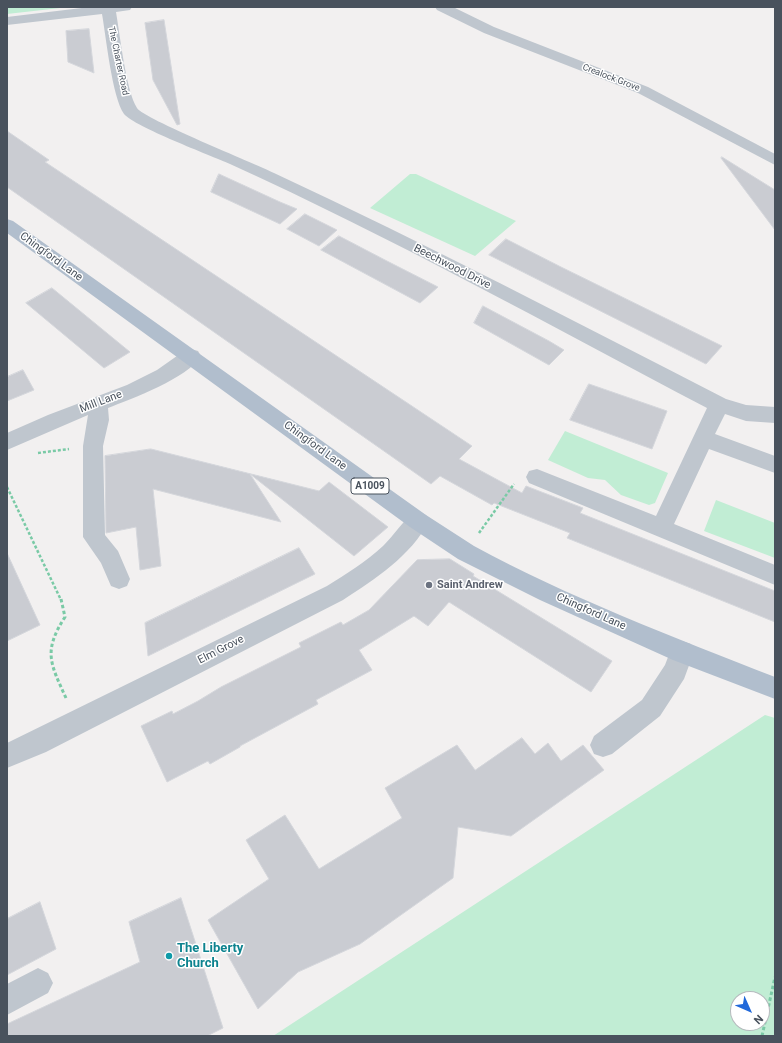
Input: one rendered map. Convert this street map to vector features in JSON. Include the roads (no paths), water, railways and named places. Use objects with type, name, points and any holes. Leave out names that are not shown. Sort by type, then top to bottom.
[{"type":"main road","name":"Chingford Lane","points":[[7,225],[192,356],[418,521],[466,552],[548,593],[682,652],[775,688]]},
{"type":"street","points":[[7,21],[125,7]]},
{"type":"street","name":"Crealock Grove","points":[[442,7],[489,30],[642,90],[775,160]]},
{"type":"street","name":"The Charter Road","points":[[108,9],[122,87],[131,112]]},
{"type":"street","name":"Beechwood Drive","points":[[131,112],[153,125],[236,161],[374,226],[719,405],[746,413],[775,415]]},
{"type":"street","name":"Mill Lane","points":[[7,442],[55,420],[134,390],[164,375],[192,356]]},
{"type":"street","points":[[97,404],[99,420],[93,446],[94,537],[110,558],[119,579]]},
{"type":"street","points":[[661,528],[719,405]]},
{"type":"street","points":[[703,438],[775,465]]},
{"type":"street","points":[[537,477],[775,575]]},
{"type":"street","name":"Elm Grove","points":[[7,756],[335,593],[369,572],[408,536],[418,521]]},
{"type":"street","points":[[603,745],[651,708],[675,671],[682,652]]},
{"type":"street","points":[[7,1000],[38,983]]},
{"type":"place","name":"Saint Andrew","points":[[429,585]]},
{"type":"place","name":"The Liberty Church","points":[[169,956]]}]
